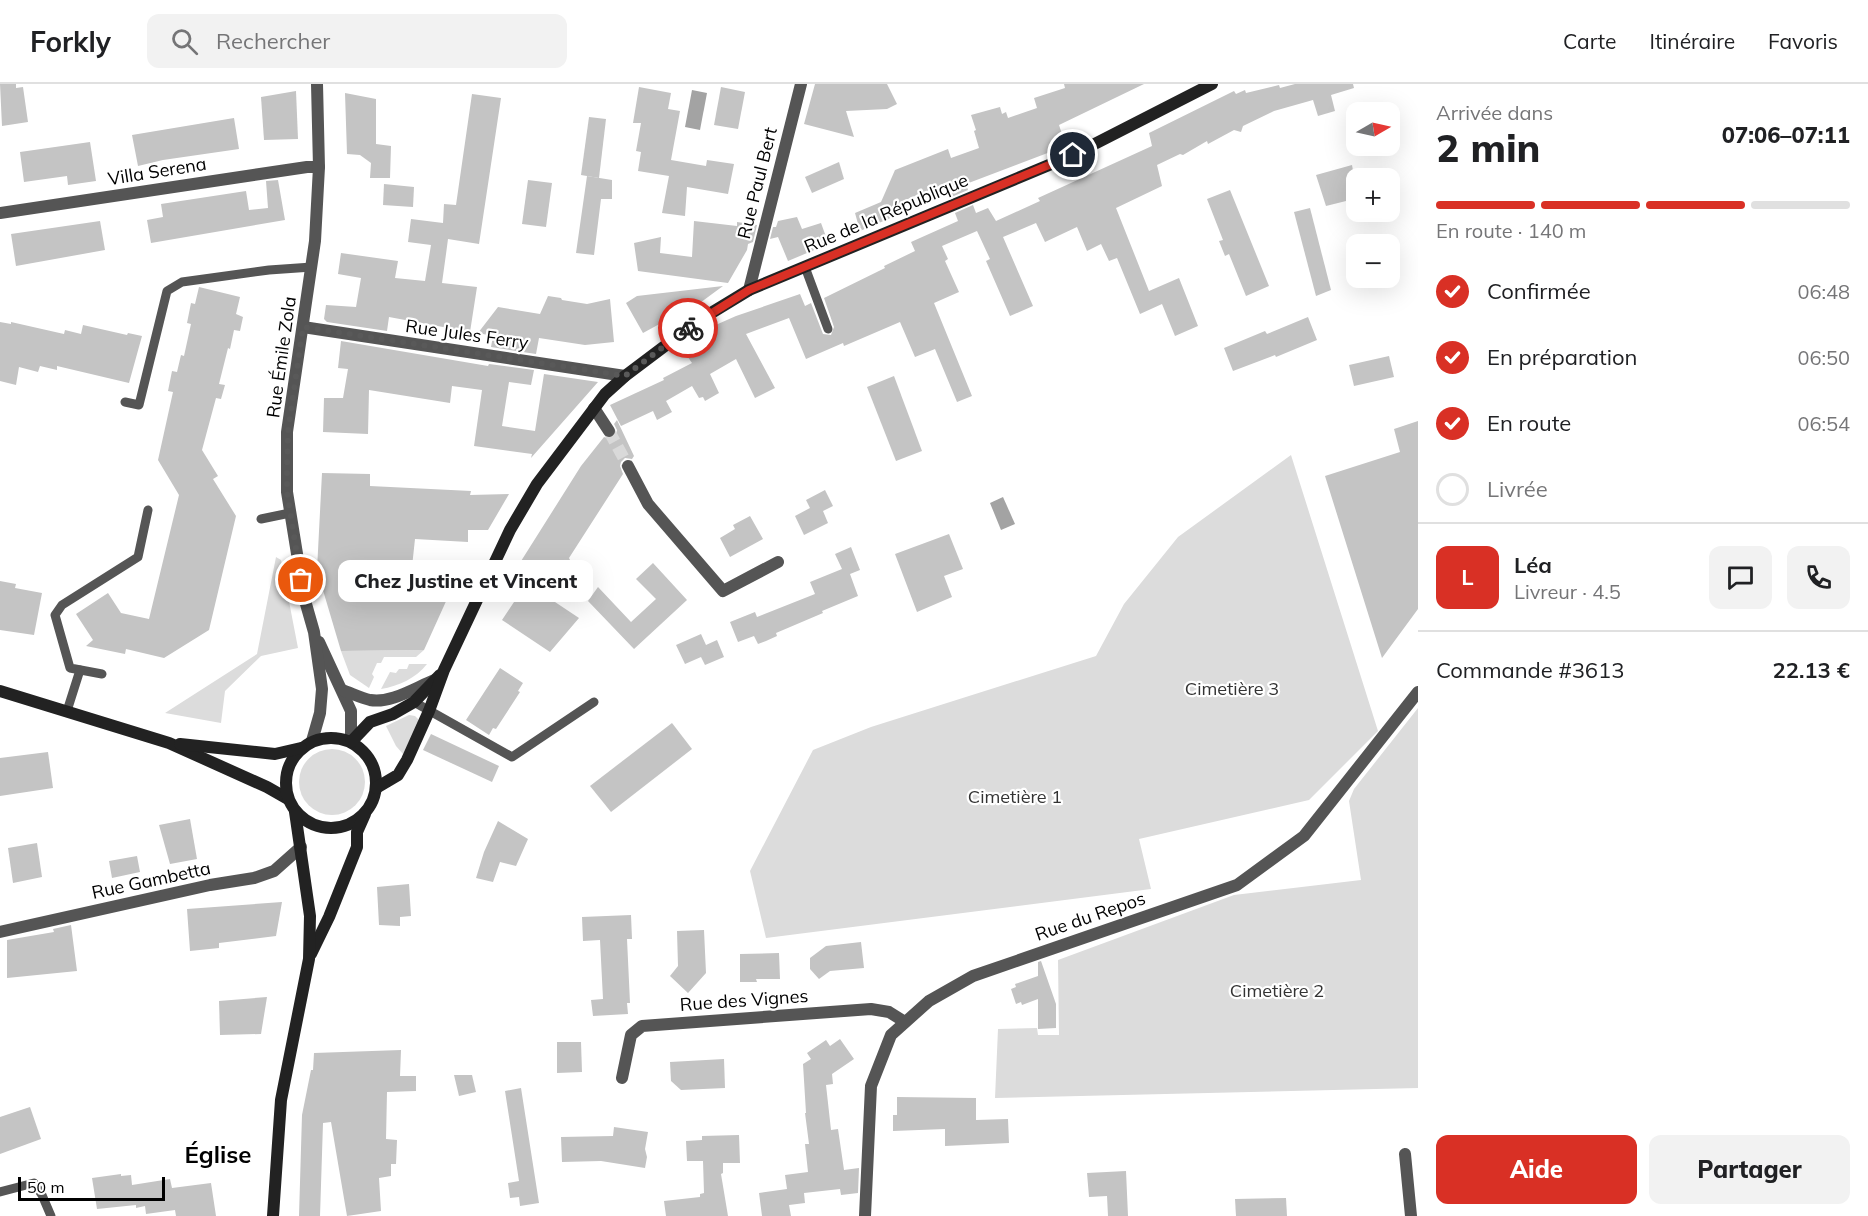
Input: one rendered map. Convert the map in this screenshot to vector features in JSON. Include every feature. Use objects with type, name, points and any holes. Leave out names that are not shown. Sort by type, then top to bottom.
[{"type":"street","name":"Rue Émile Zola","points":[[306,744],[323,700],[314,632],[304,597],[287,492],[288,432],[312,267],[319,167],[316,84]]},
{"type":"street","name":"Rue Paul Bert","points":[[749,290],[801,84]]},
{"type":"street","name":"Rue de la République","points":[[376,788],[398,775],[429,711],[440,674],[510,530],[537,484],[605,394],[625,376],[698,321],[749,290],[1073,155],[1212,84]]},
{"type":"street","name":"Villa Serena","points":[[0,213],[297,168],[319,167]]},
{"type":"street","name":"Rue Jules Ferry","points":[[303,327],[625,376]]},
{"type":"street","points":[[594,408],[609,431]]},
{"type":"street","points":[[628,466],[648,504],[723,591],[778,562]]},
{"type":"street","name":"Rue Émile Zola","points":[[314,632],[351,711],[351,742]]},
{"type":"street","name":"Rue de la République","points":[[351,742],[370,722],[393,714],[414,702],[440,674]]},
{"type":"street","points":[[342,690],[370,700],[380,700],[396,696],[440,674]]},
{"type":"street","points":[[0,691],[169,743],[267,787],[288,799]]},
{"type":"street","name":"Rue du Repos","points":[[866,1216],[871,1086],[891,1035],[929,1000],[973,976],[1237,885],[1304,836],[1418,692]]},
{"type":"street","points":[[169,743],[275,754],[325,737],[339,738],[363,750],[371,761],[376,788],[372,801],[357,832],[357,847],[309,959]]},
{"type":"street","points":[[273,1216],[280,1100],[309,959],[310,916],[301,847],[295,812],[288,799],[285,785],[286,771],[292,757],[306,744]]},
{"type":"street","points":[[295,812],[305,821],[330,829],[355,822],[365,813]]},
{"type":"street","name":"Rue Gambetta","points":[[0,932],[199,887],[254,878],[274,871],[301,847]]},
{"type":"street","name":"Rue des Vignes","points":[[622,1078],[631,1035],[642,1026],[871,1009],[889,1012],[905,1022]]},
{"type":"street","points":[[1405,1154],[1411,1216]]},
{"type":"lane","points":[[125,402],[139,405],[167,291],[182,282],[269,270],[312,267]]},
{"type":"lane","points":[[805,267],[828,329]]},
{"type":"lane","points":[[102,674],[70,668],[55,615],[62,605],[138,557],[148,510]]},
{"type":"lane","points":[[261,519],[290,513]]},
{"type":"lane","points":[[67,711],[80,670]]},
{"type":"lane","points":[[414,702],[512,757],[594,702]]},
{"type":"lane","points":[[0,1192],[34,1184],[42,1195],[51,1216]]},
{"type":"green space","points":[[1291,455],[1378,731],[1309,800],[1139,839],[1151,889],[766,938],[750,871],[813,750],[871,727],[1096,656],[1124,604],[1178,537]]},
{"type":"green space","points":[[276,557],[281,560],[298,648],[261,656],[225,691],[221,723],[165,713],[257,654]]},
{"type":"green space","points":[[424,650],[416,657],[384,657],[381,663],[377,663],[369,688],[350,675],[341,651]]},
{"type":"green space","points":[[409,664],[427,664],[407,681],[381,689],[390,672],[396,673],[399,669],[407,669]]},
{"type":"green space","name":"Cimetière 2","points":[[1418,708],[1418,1088],[995,1098],[998,1029],[1037,1028],[1038,1035],[1059,1035],[1058,960],[1234,895],[1361,880],[1349,801],[1354,789]]},
{"type":"green space","points":[[409,715],[418,719],[418,724],[403,754],[396,746],[386,726]]},
{"type":"green space","points":[[332,749],[345,751],[360,764],[365,782],[363,795],[350,810],[332,815],[319,813],[304,800],[299,782],[301,769],[314,754]]},
{"type":"shaded area","points":[[692,90],[707,93],[700,130],[685,127]]},
{"type":"shaded area","points":[[1003,497],[1015,524],[1001,530],[990,503]]},
{"type":"building","points":[[0,84],[16,84],[16,88],[23,87],[28,122],[2,126]]},
{"type":"building","points":[[815,84],[887,84],[897,104],[887,109],[846,111],[854,137],[804,124]]},
{"type":"building","points":[[1064,84],[1144,84],[1059,125],[1066,146],[966,184],[968,190],[949,198],[944,184],[903,201],[907,211],[860,231],[855,213],[881,202],[895,170],[948,149],[951,158],[979,148],[971,115],[1000,107],[1002,114],[1006,112],[1008,118],[1037,108],[1034,98],[1065,88]]},
{"type":"building","points":[[1295,84],[1353,84],[1354,88],[1331,95],[1335,111],[1318,116],[1313,100],[1274,111],[1243,126],[1241,132],[1234,130],[1208,144],[1207,141],[1183,155],[1180,154],[1157,165],[1162,186],[1116,208],[1149,291],[1179,278],[1198,326],[1175,336],[1162,304],[1140,314],[1117,258],[1109,261],[1101,244],[1087,251],[1077,227],[1045,242],[1036,223],[1003,237],[1033,306],[1010,316],[986,261],[990,259],[977,231],[942,246],[948,259],[945,261],[959,292],[934,303],[972,396],[957,402],[935,349],[915,357],[900,322],[844,346],[843,343],[806,359],[789,318],[746,334],[775,388],[755,398],[736,359],[710,374],[719,393],[705,401],[703,397],[699,398],[692,386],[666,401],[672,412],[657,420],[653,411],[621,426],[610,405],[664,380],[663,378],[692,363],[683,350],[689,346],[687,340],[693,335],[736,316],[800,294],[805,306],[811,303],[823,334],[831,335],[834,327],[824,298],[915,251],[911,242],[958,221],[955,213],[973,205],[976,213],[988,208],[996,221],[1040,201],[1038,198],[1152,146],[1149,133],[1234,91],[1236,94],[1245,90],[1246,93],[1279,85],[1280,88]]},
{"type":"building","points":[[639,87],[671,93],[668,109],[680,111],[671,160],[706,166],[707,160],[734,164],[728,194],[687,187],[685,216],[662,213],[669,176],[638,171],[641,152],[636,151],[641,123],[633,123]]},
{"type":"building","points":[[721,87],[745,92],[738,129],[714,125]]},
{"type":"building","points":[[296,91],[298,139],[264,140],[261,97]]},
{"type":"building","points":[[345,93],[376,99],[376,144],[391,146],[390,178],[370,178],[371,163],[360,155],[347,154]]},
{"type":"building","points":[[472,94],[501,98],[479,244],[448,239],[442,283],[477,287],[470,332],[389,317],[387,331],[327,322],[324,319],[326,305],[356,307],[361,278],[338,274],[341,253],[398,261],[395,278],[425,281],[431,245],[408,242],[411,219],[443,223],[444,204],[456,205]]},
{"type":"building","points":[[589,117],[606,119],[599,178],[581,175]]},
{"type":"building","points":[[234,118],[239,149],[138,166],[132,135]]},
{"type":"building","points":[[90,142],[96,181],[68,185],[67,176],[24,182],[20,152]]},
{"type":"building","points":[[839,162],[844,179],[812,193],[805,177]]},
{"type":"building","points":[[1352,165],[1353,168],[1346,168],[1346,201],[1326,206],[1316,175]]},
{"type":"building","points":[[587,176],[612,180],[612,199],[601,199],[594,255],[576,253]]},
{"type":"building","points":[[278,180],[285,220],[151,243],[147,220],[163,217],[161,204],[246,191],[249,210],[268,208],[266,181]]},
{"type":"building","points":[[528,180],[552,183],[546,227],[522,224]]},
{"type":"building","points":[[384,184],[414,187],[413,207],[383,205]]},
{"type":"building","points":[[1230,190],[1269,286],[1246,296],[1229,254],[1225,256],[1219,241],[1223,240],[1207,199]]},
{"type":"building","points":[[1310,208],[1331,290],[1316,296],[1294,212]]},
{"type":"building","points":[[797,217],[802,229],[821,223],[828,242],[788,261],[778,237],[770,239],[773,227],[776,227],[778,221]]},
{"type":"building","points":[[100,221],[105,250],[16,266],[11,234]]},
{"type":"building","points":[[694,221],[737,226],[737,222],[757,225],[753,242],[748,244],[747,250],[728,283],[638,271],[634,243],[661,237],[660,253],[692,257]]},
{"type":"building","points":[[723,286],[678,319],[676,315],[643,333],[626,303],[637,296]]},
{"type":"building","points":[[199,287],[240,297],[236,314],[243,317],[240,331],[234,330],[230,349],[228,348],[219,384],[225,385],[221,399],[216,398],[202,450],[218,476],[213,479],[236,516],[209,630],[164,658],[126,649],[125,654],[86,646],[93,640],[76,614],[108,593],[121,613],[149,619],[179,495],[158,460],[173,392],[168,391],[172,371],[177,372],[181,355],[184,356],[191,324],[187,323],[191,303],[195,304]]},
{"type":"building","points":[[548,296],[587,304],[610,299],[614,342],[585,345],[539,338],[536,354],[491,347],[493,336],[478,333],[498,307],[540,314]]},
{"type":"building","points":[[1308,317],[1317,340],[1233,371],[1224,348]]},
{"type":"building","points":[[0,322],[11,324],[11,322],[64,334],[65,330],[81,334],[83,325],[142,336],[129,383],[57,366],[57,370],[40,366],[38,372],[19,367],[16,385],[0,381]]},
{"type":"building","points":[[341,341],[488,366],[489,364],[534,370],[531,385],[509,382],[502,426],[535,431],[544,374],[598,382],[531,458],[532,454],[474,446],[482,390],[452,386],[450,403],[369,390],[368,434],[323,432],[324,398],[343,398],[348,369],[338,368]]},
{"type":"building","points":[[1389,356],[1394,377],[1354,386],[1349,365]]},
{"type":"building","points":[[894,376],[922,451],[896,461],[867,387]]},
{"type":"building","points":[[617,420],[634,456],[632,459],[625,458],[621,462],[623,474],[569,558],[549,598],[579,618],[550,652],[502,620],[518,596],[506,585],[581,466],[604,437],[610,439],[616,435],[617,430],[614,424]]},
{"type":"building","points":[[1418,421],[1418,609],[1382,658],[1325,476],[1400,452],[1394,429]]},
{"type":"building","points":[[322,473],[370,474],[370,486],[471,491],[470,495],[509,494],[488,530],[468,530],[468,542],[415,539],[411,576],[457,577],[424,650],[341,651],[317,570]]},
{"type":"building","points":[[825,490],[833,506],[823,511],[828,523],[804,535],[795,516],[810,508],[806,500]]},
{"type":"building","points":[[750,516],[763,539],[730,557],[720,538],[735,529],[733,525]]},
{"type":"building","points":[[949,534],[963,569],[944,576],[952,597],[917,612],[895,554]]},
{"type":"building","points":[[851,547],[860,570],[850,574],[858,596],[776,633],[777,636],[766,641],[758,644],[754,636],[738,642],[730,622],[755,612],[757,617],[815,594],[810,582],[842,569],[835,554]]},
{"type":"building","points":[[653,563],[687,600],[634,649],[588,601],[598,587],[631,622],[656,599],[636,579]]},
{"type":"building","points":[[0,581],[16,584],[15,588],[42,593],[34,635],[0,630]]},
{"type":"building","points":[[701,634],[706,645],[717,640],[724,657],[705,665],[701,657],[685,664],[676,645]]},
{"type":"building","points":[[500,668],[523,683],[518,691],[520,692],[496,729],[493,728],[489,735],[466,720]]},
{"type":"building","points":[[672,723],[692,749],[611,812],[590,786]]},
{"type":"building","points":[[431,734],[499,766],[492,782],[423,750]]},
{"type":"building","points":[[48,752],[53,788],[0,796],[0,758]]},
{"type":"building","points":[[190,819],[197,859],[170,864],[159,825]]},
{"type":"building","points":[[498,821],[528,839],[516,866],[500,862],[493,882],[476,878],[484,852]]},
{"type":"building","points":[[37,843],[42,877],[13,883],[8,848]]},
{"type":"building","points":[[137,856],[140,872],[112,878],[109,861]]},
{"type":"building","points":[[409,884],[411,916],[400,917],[400,926],[379,925],[377,887]]},
{"type":"building","points":[[282,902],[276,936],[219,943],[219,948],[190,951],[187,909]]},
{"type":"building","points":[[631,915],[632,939],[627,939],[630,1003],[627,1003],[628,1014],[593,1016],[591,1000],[603,999],[600,940],[583,941],[582,917]]},
{"type":"building","points":[[71,925],[77,971],[7,978],[7,940],[54,932],[53,929]]},
{"type":"building","points":[[704,930],[706,973],[688,993],[670,976],[678,966],[677,931]]},
{"type":"building","points":[[861,942],[864,968],[830,971],[819,979],[810,969],[810,958],[826,946]]},
{"type":"building","points":[[779,953],[780,979],[740,982],[740,954]]},
{"type":"building","points":[[1041,961],[1056,1004],[1056,1028],[1038,1029],[1038,999],[1022,1005],[1021,1002],[1016,1004],[1011,989],[1016,987],[1015,984],[1038,976],[1038,962]]},
{"type":"building","points":[[267,997],[261,1034],[220,1035],[219,1001]]},
{"type":"building","points":[[840,1039],[854,1059],[832,1074],[833,1084],[826,1085],[831,1130],[838,1129],[844,1170],[859,1168],[858,1193],[841,1195],[840,1189],[804,1193],[805,1203],[789,1205],[791,1216],[762,1216],[759,1193],[787,1189],[785,1175],[808,1172],[805,1144],[809,1144],[803,1064],[811,1059],[807,1053],[826,1040],[830,1046]]},
{"type":"building","points":[[557,1042],[581,1042],[582,1072],[557,1073]]},
{"type":"building","points":[[401,1050],[400,1076],[416,1076],[416,1091],[387,1092],[386,1139],[397,1140],[396,1164],[391,1164],[391,1176],[379,1178],[381,1211],[347,1216],[331,1122],[323,1123],[320,1216],[299,1216],[302,1115],[311,1070],[313,1070],[314,1053]]},
{"type":"building","points":[[724,1059],[725,1088],[681,1090],[671,1081],[670,1062]]},
{"type":"building","points":[[454,1075],[472,1075],[476,1092],[459,1096]]},
{"type":"building","points":[[521,1088],[539,1203],[520,1206],[519,1197],[510,1198],[508,1183],[519,1181],[505,1091]]},
{"type":"building","points":[[897,1097],[976,1098],[976,1120],[1008,1119],[1009,1143],[945,1146],[945,1129],[893,1131],[893,1115],[897,1115]]},
{"type":"building","points":[[30,1107],[41,1139],[0,1154],[0,1117]]},
{"type":"building","points":[[614,1127],[648,1132],[645,1168],[601,1161],[562,1162],[561,1137],[613,1136]]},
{"type":"building","points":[[739,1135],[740,1163],[723,1163],[721,1174],[728,1216],[666,1216],[664,1201],[700,1197],[700,1194],[704,1193],[703,1161],[687,1161],[686,1141],[702,1140],[702,1136]]},
{"type":"building","points":[[1126,1171],[1128,1216],[1108,1216],[1107,1196],[1089,1197],[1087,1173]]},
{"type":"building","points":[[121,1174],[121,1176],[131,1175],[132,1185],[170,1179],[172,1188],[211,1183],[216,1216],[176,1216],[175,1210],[146,1214],[145,1206],[136,1208],[136,1205],[97,1209],[92,1178]]},
{"type":"building","points":[[1286,1198],[1287,1216],[1236,1216],[1235,1199]]},
{"type":"tunnel","points":[[609,431],[628,466]]},
{"type":"way so far","points":[[301,580],[287,492],[287,472],[288,432],[303,327],[625,376],[688,328]]},
{"type":"place","name":"Chez Justine et Vincent","points":[[301,580]]},
{"type":"district","name":"Église","points":[[218,1154]]},
{"type":"route","points":[[688,328],[749,290],[1073,155]]},
{"type":"park label","name":"Cimetière 3","points":[[1232,688]]},
{"type":"park label","name":"Cimetière 1","points":[[1015,796]]}]
